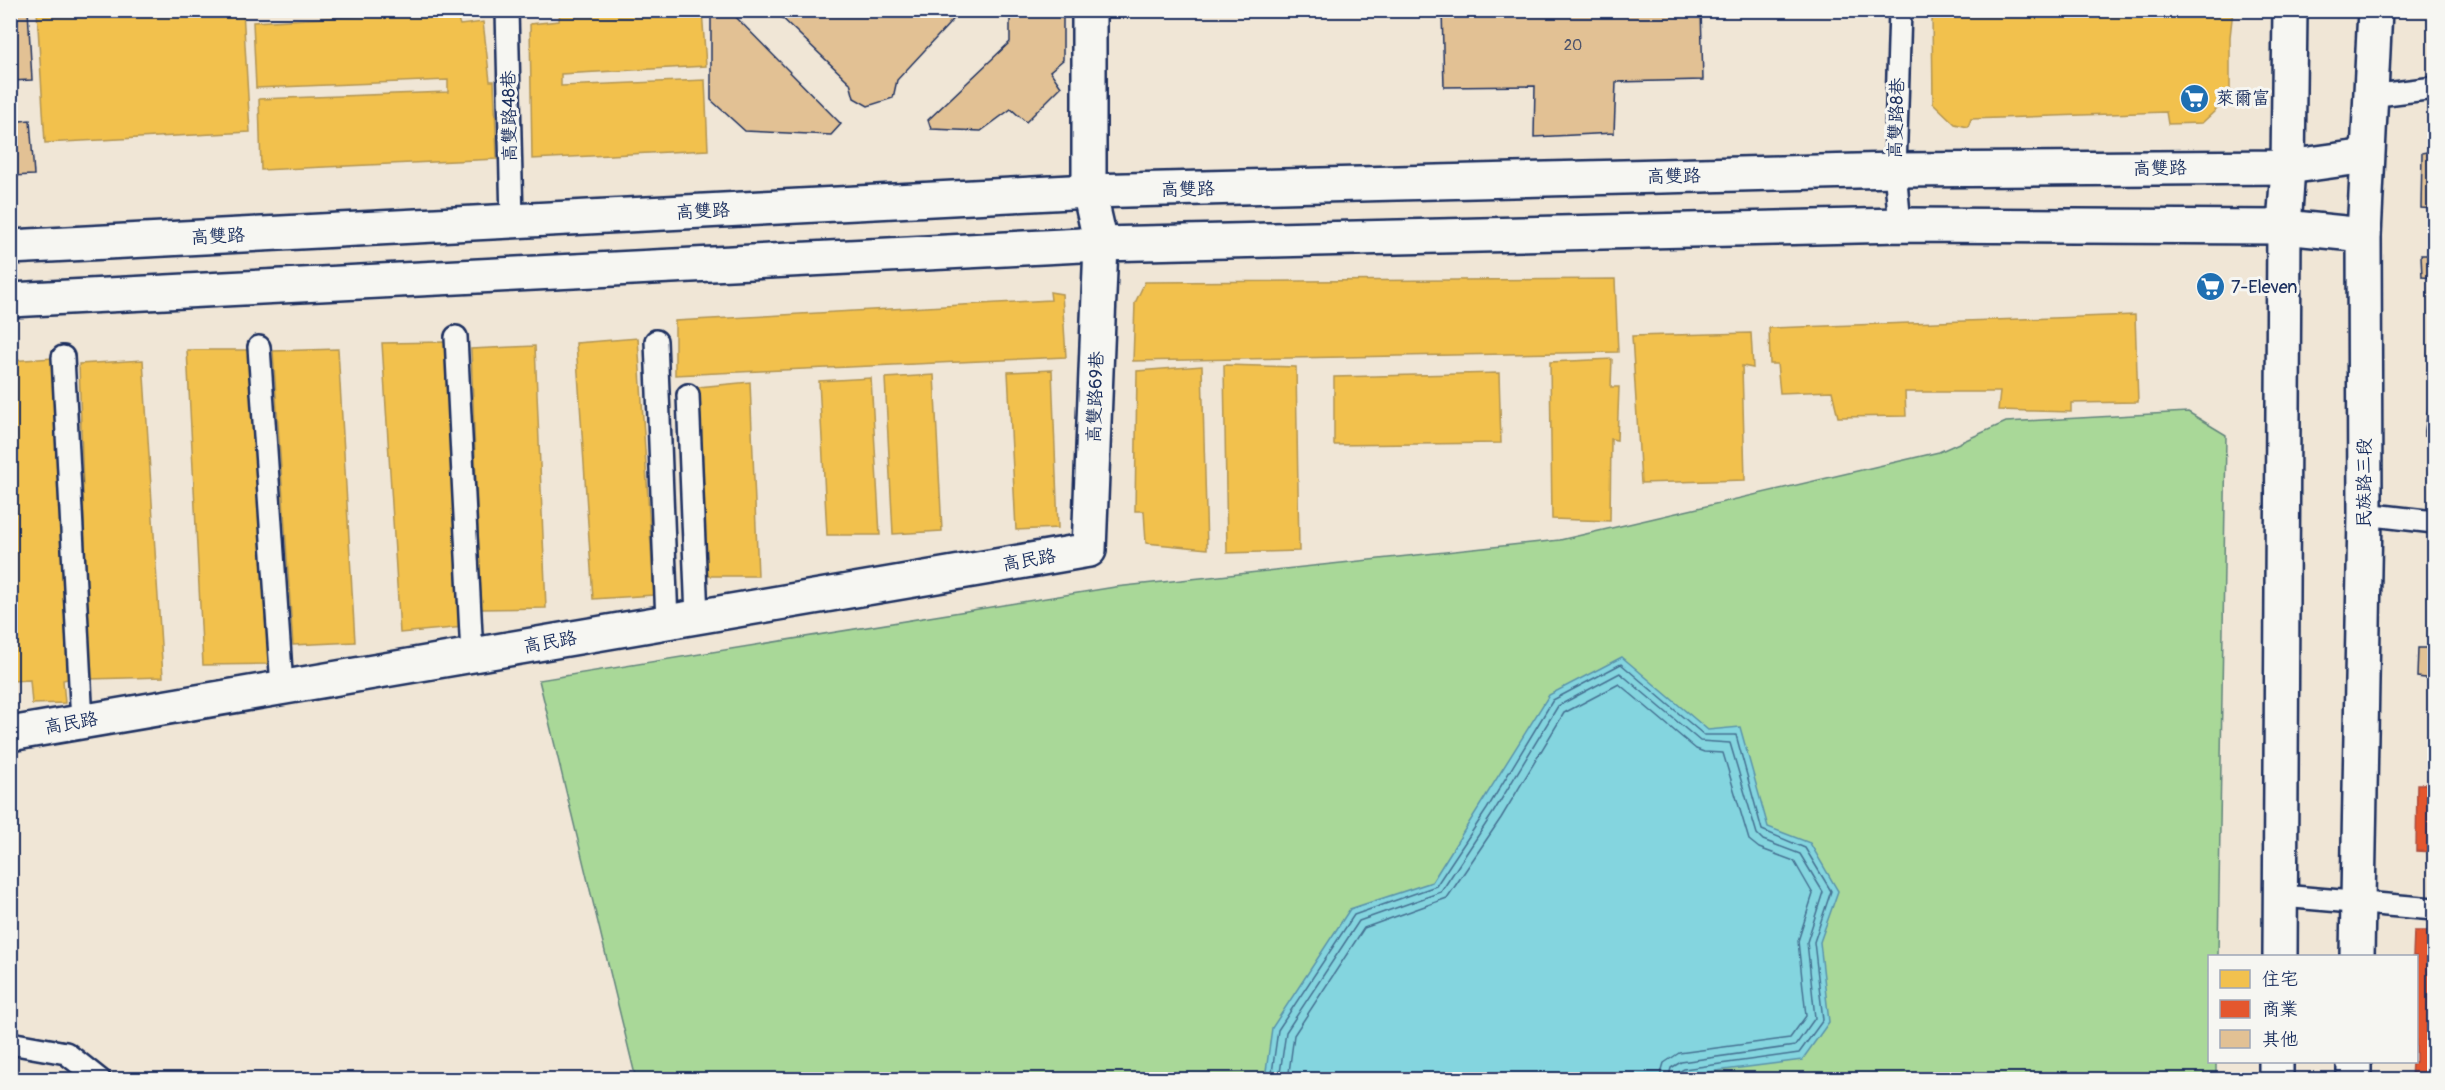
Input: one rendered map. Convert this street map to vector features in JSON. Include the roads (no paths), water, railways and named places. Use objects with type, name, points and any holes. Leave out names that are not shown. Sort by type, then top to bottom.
[{"type":"street","name":"高雙路69巷","points":[[1089,10],[1089,191],[1101,244],[1089,550]]},
{"type":"street","points":[[2280,955],[2284,227],[2288,167],[2290,10]]},
{"type":"street","name":"民族路三段","points":[[2357,955],[2365,514],[2364,235],[2375,10]]},
{"type":"street","name":"高雙路","points":[[10,247],[1089,191],[1894,170],[2288,167],[2367,156]]},
{"type":"street","points":[[10,300],[1101,244],[1900,225],[2284,227],[2364,235]]},
{"type":"street","name":"高民路","points":[[10,734],[1089,550]]},
{"type":"street","points":[[2276,1063],[2276,1080]]},
{"type":"street","points":[[2354,1063],[2354,1080]]},
{"type":"lane","name":"高雙路48巷","points":[[507,10],[512,221]]},
{"type":"lane","name":"高雙路8巷","points":[[1900,10],[1894,170],[1900,225]]},
{"type":"lane","points":[[2370,96],[2434,88]]},
{"type":"lane","points":[[456,337],[472,655]]},
{"type":"lane","points":[[656,341],[682,619]]},
{"type":"lane","points":[[259,347],[282,687]]},
{"type":"lane","points":[[63,357],[82,722]]},
{"type":"lane","points":[[682,619],[688,395]]},
{"type":"lane","points":[[2365,514],[2434,522]]},
{"type":"lane","points":[[2282,896],[2434,909]]},
{"type":"lane","points":[[10,1043],[66,1053],[100,1080]]},
{"type":"water","points":[[1622,657],[1708,730],[1740,727],[1768,827],[1810,843],[1838,891],[1820,942],[1829,1022],[1802,1060],[1685,1075],[1677,1080],[1265,1079],[1272,1028],[1350,909],[1432,882],[1549,695]]},
{"type":"place","name":"萊爾富","points":[[2195,98]]},
{"type":"place","name":"7-Eleven","points":[[2210,287]]}]
